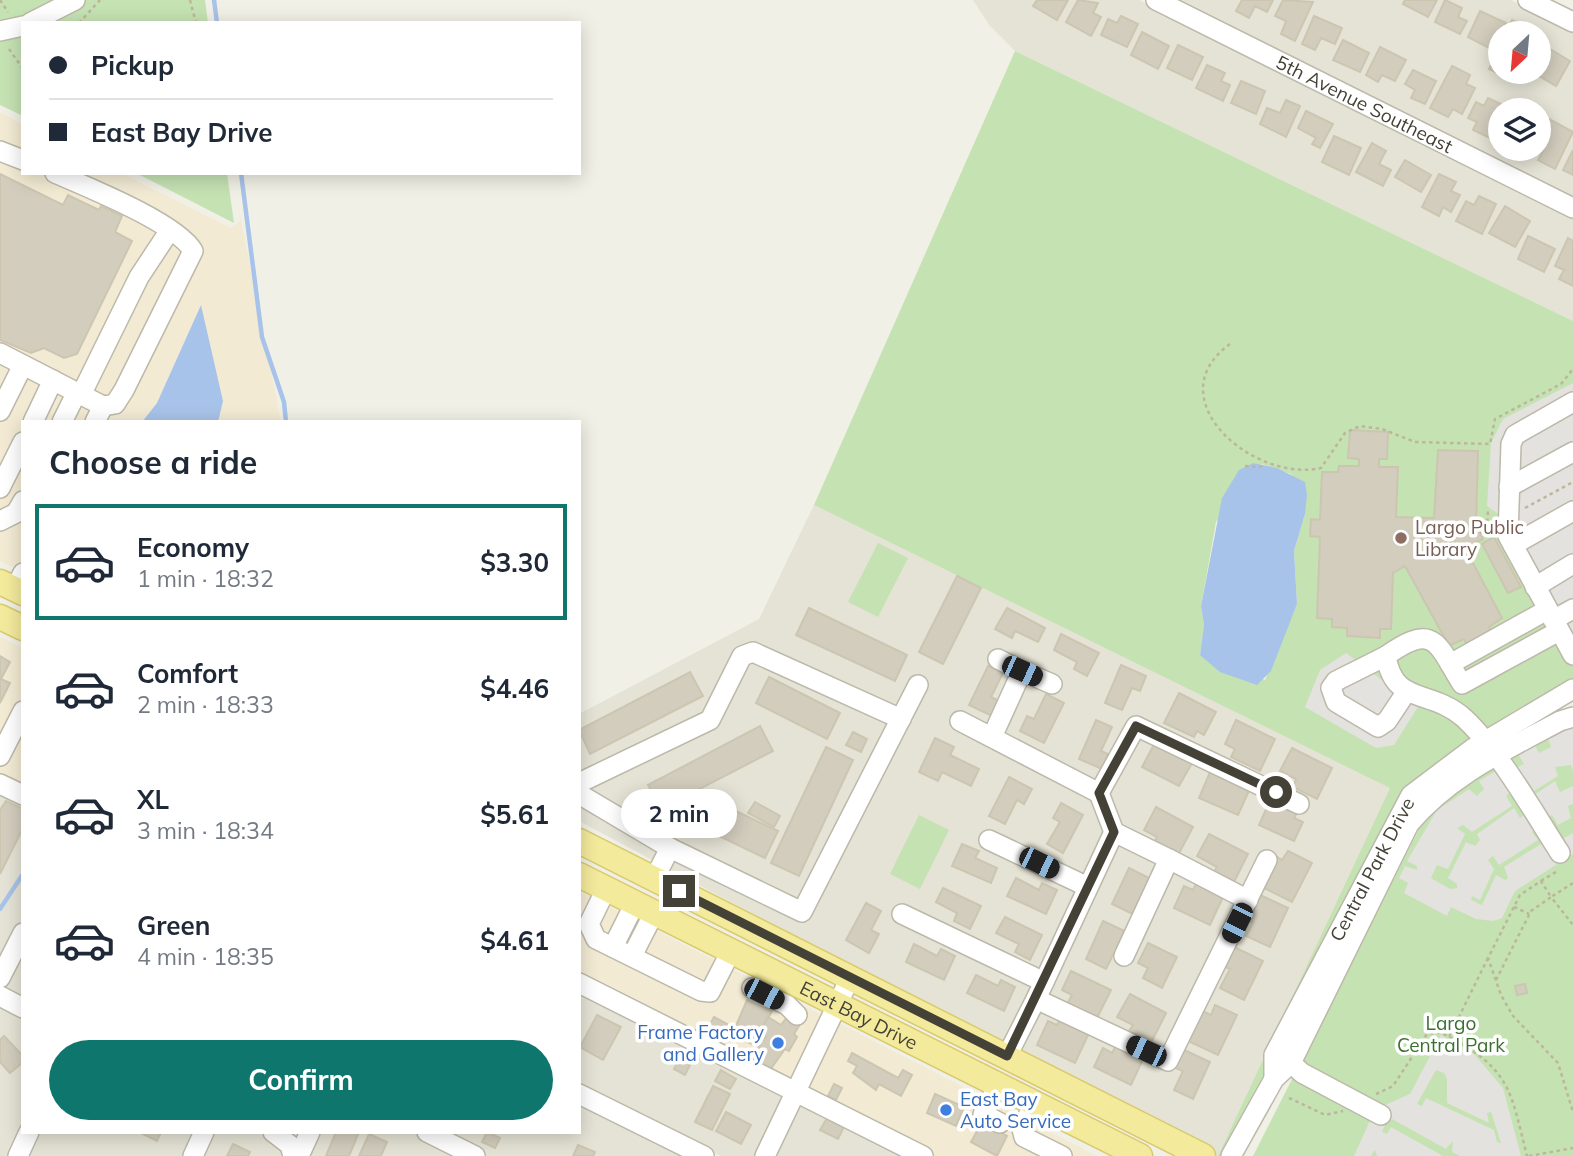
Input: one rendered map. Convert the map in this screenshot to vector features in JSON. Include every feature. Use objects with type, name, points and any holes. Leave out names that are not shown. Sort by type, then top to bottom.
[{"type":"main road","points":[[0,617],[21,627]]},
{"type":"main road","name":"East Bay Drive","points":[[581,842],[1203,1156]]},
{"type":"main road","name":"East Bay Drive","points":[[581,876],[731,951],[763,985],[794,1002],[837,1005],[1138,1156]]},
{"type":"street","points":[[26,21],[75,0]]},
{"type":"street","name":"5th Avenue Southeast","points":[[1156,0],[1573,208]]},
{"type":"street","points":[[1528,0],[1573,22]]},
{"type":"street","points":[[0,151],[21,159]]},
{"type":"street","points":[[0,353],[79,394],[99,414],[115,404],[124,390],[193,251],[189,243],[154,219],[59,175]]},
{"type":"street","points":[[63,420],[139,276],[170,230]]},
{"type":"street","points":[[0,411],[23,365]]},
{"type":"street","points":[[34,420],[53,380]]},
{"type":"street","points":[[1573,402],[1515,435],[1507,530],[1573,655]]},
{"type":"street","points":[[0,488],[21,446]]},
{"type":"street","points":[[1509,487],[1573,452]]},
{"type":"street","points":[[0,521],[16,513],[21,504]]},
{"type":"street","points":[[1513,545],[1573,511]]},
{"type":"street","points":[[1535,587],[1573,564]]},
{"type":"street","points":[[1406,691],[1387,721],[1378,727],[1336,702],[1331,688],[1336,681],[1413,640],[1425,638],[1439,643],[1450,664],[1553,621],[1573,609]]},
{"type":"street","points":[[581,782],[710,720],[743,656],[753,652],[901,719]]},
{"type":"street","points":[[1387,656],[1389,674],[1397,686],[1451,708],[1490,750],[1564,859]]},
{"type":"street","points":[[998,659],[1052,684]]},
{"type":"street","points":[[992,737],[1022,671]]},
{"type":"street","points":[[581,795],[670,848],[802,912],[918,685]]},
{"type":"street","name":"Central Park Drive","points":[[1231,1156],[1274,1079],[1291,1063],[1409,824],[1424,806],[1490,750],[1573,689]]},
{"type":"street","points":[[0,756],[21,715]]},
{"type":"street","name":"Central Park Drive","points":[[1274,1079],[1274,1055],[1397,817],[1411,795],[1436,775],[1573,717]]},
{"type":"street","points":[[960,721],[1099,793],[1114,832],[1248,900]]},
{"type":"street","points":[[1099,793],[1136,726],[1299,804]]},
{"type":"street","points":[[0,784],[21,794]]},
{"type":"street","points":[[1007,1056],[1114,832]]},
{"type":"street","points":[[989,840],[1088,887]]},
{"type":"street","points":[[654,879],[670,848]]},
{"type":"street","points":[[1124,956],[1169,859]]},
{"type":"street","points":[[902,914],[1168,1061],[1268,860]]},
{"type":"street","points":[[606,889],[589,924],[596,939],[701,991],[710,992],[731,951]]},
{"type":"street","points":[[613,947],[645,908]]},
{"type":"street","points":[[632,956],[645,908]]},
{"type":"street","points":[[0,978],[21,937]]},
{"type":"street","points":[[765,1156],[850,978]]},
{"type":"street","points":[[581,984],[923,1156]]},
{"type":"street","points":[[0,996],[21,1006]]},
{"type":"street","points":[[1291,1063],[1303,1073],[1381,1115]]},
{"type":"street","points":[[998,1085],[983,1114],[1000,1123]]},
{"type":"street","points":[[581,1095],[704,1156]]},
{"type":"street","points":[[1034,1102],[1022,1129],[1024,1137],[1062,1156]]},
{"type":"street","points":[[18,1156],[28,1134]]},
{"type":"street","points":[[193,1156],[203,1134]]},
{"type":"street","points":[[276,1134],[290,1145],[293,1156]]},
{"type":"street","points":[[299,1156],[309,1134]]},
{"type":"street","points":[[432,1134],[475,1156]]},
{"type":"path","points":[[81,21],[100,0]]},
{"type":"path","points":[[190,0],[195,21]]},
{"type":"path","points":[[0,1],[17,25]]},
{"type":"path","points":[[9,49],[21,66]]},
{"type":"path","points":[[1230,344],[1220,351],[1209,369],[1203,390],[1205,405],[1222,433],[1265,464],[1279,468],[1321,468],[1345,433],[1360,426],[1382,429],[1415,442],[1490,444],[1495,419],[1560,384],[1573,369]]},
{"type":"path","points":[[1245,466],[1260,467],[1265,464]]},
{"type":"path","points":[[1516,513],[1573,482]]},
{"type":"path","points":[[1487,529],[1488,510]]},
{"type":"path","points":[[1480,533],[1498,524]]},
{"type":"path","points":[[1449,1037],[1520,895],[1541,881],[1564,859]]},
{"type":"path","points":[[1541,881],[1550,897],[1573,925]]},
{"type":"path","points":[[1496,980],[1529,915],[1550,897],[1573,883]]},
{"type":"path","points":[[1514,907],[1529,915]]},
{"type":"path","points":[[1488,958],[1513,1016],[1558,1063],[1573,1112]]},
{"type":"path","points":[[1289,1098],[1325,1115],[1362,1104],[1393,1086],[1427,1034],[1440,1032],[1475,1050],[1510,1089],[1528,1156],[1573,1148]]},
{"type":"shaded area","points":[[973,0],[1139,0],[1573,217],[1573,321],[1015,51],[989,25]]},
{"type":"shaded area","points":[[1173,0],[1511,0],[1573,31],[1573,199],[1497,161],[1551,161],[1551,98],[1488,98],[1488,157]]},
{"type":"shaded area","points":[[0,112],[21,123],[21,175],[125,175],[231,228],[240,221],[238,205],[281,420],[218,420],[223,401],[201,306],[157,403],[144,420],[21,420],[21,571],[0,561]]},
{"type":"shaded area","points":[[1573,383],[1573,631],[1568,633],[1516,527],[1487,506],[1491,443],[1503,419]]},
{"type":"shaded area","points":[[814,505],[1391,788],[1218,1156],[939,1013],[581,822],[581,713],[759,619]]},
{"type":"shaded area","points":[[0,637],[21,647],[21,795],[0,786]]},
{"type":"shaded area","points":[[1346,653],[1418,707],[1394,745],[1376,748],[1305,707],[1320,670]]},
{"type":"shaded area","points":[[1573,725],[1573,772],[1571,765],[1555,767],[1558,776],[1534,791],[1528,781],[1512,791],[1506,796],[1512,806],[1472,832],[1463,825],[1457,828],[1465,834],[1448,869],[1437,865],[1431,878],[1450,889],[1457,888],[1457,884],[1448,878],[1466,842],[1475,846],[1480,840],[1477,834],[1514,808],[1520,818],[1527,813],[1522,803],[1555,781],[1560,792],[1573,786],[1573,804],[1568,806],[1571,818],[1558,825],[1552,815],[1547,819],[1558,841],[1573,833],[1573,854],[1515,891],[1502,918],[1493,921],[1476,919],[1451,907],[1447,916],[1404,893],[1408,883],[1399,878],[1405,866],[1417,870],[1417,866],[1407,861],[1437,810],[1469,789],[1477,796],[1484,789],[1479,781],[1505,766],[1511,770],[1524,764],[1518,754],[1534,744],[1539,753],[1551,747],[1547,736]],"holes":[[[1535,828],[1549,850],[1546,851],[1541,844],[1504,867],[1508,878],[1505,880],[1496,875],[1482,905],[1471,900],[1472,896],[1480,900],[1494,869],[1488,860],[1493,856],[1499,865],[1538,840],[1532,832]]]},
{"type":"shaded area","points":[[0,786],[21,795],[21,998],[0,988]]},
{"type":"shaded area","points":[[581,892],[824,1016],[788,1092],[581,986]]},
{"type":"shaded area","points":[[581,986],[788,1092],[757,1156],[721,1156],[581,1086]]},
{"type":"shaded area","points":[[0,1005],[21,1015],[21,1134],[11,1156],[0,1156]]},
{"type":"shaded area","points":[[837,1022],[1097,1156],[912,1156],[800,1098]]},
{"type":"shaded area","points":[[1441,1035],[1474,1054],[1503,1088],[1521,1156],[1460,1156],[1452,1152],[1453,1141],[1446,1149],[1392,1119],[1386,1122],[1382,1132],[1387,1134],[1391,1127],[1443,1156],[1377,1156],[1375,1150],[1371,1156],[1354,1156],[1377,1105],[1385,1105],[1410,1094]],"holes":[[[1436,1070],[1444,1073],[1447,1079],[1447,1103],[1489,1123],[1487,1113],[1491,1112],[1501,1143],[1497,1142],[1494,1130],[1426,1098],[1422,1106],[1417,1104]]]},
{"type":"shaded area","points":[[800,1098],[912,1156],[772,1156]]},
{"type":"shaded area","points":[[581,1104],[687,1156],[306,1156],[317,1134],[581,1134]]},
{"type":"shaded area","points":[[36,1134],[195,1134],[185,1156],[26,1156]]},
{"type":"shaded area","points":[[211,1134],[260,1134],[275,1142],[284,1150],[285,1156],[200,1156]]},
{"type":"green space","points":[[0,0],[205,0],[208,21],[21,21],[21,115],[0,105]]},
{"type":"green space","points":[[1015,51],[1573,321],[1573,681],[1469,743],[1267,1076],[1224,1156],[1218,1156],[1390,788],[814,505]],"holes":[[[1261,464],[1291,474],[1305,514],[1294,551],[1297,604],[1265,680],[1200,655],[1204,625],[1201,606],[1216,522]]]},
{"type":"green space","points":[[140,175],[227,175],[234,223]]},
{"type":"green space","points":[[878,543],[908,558],[878,617],[848,602]]},
{"type":"green space","name":"Largo Central Park","points":[[1573,723],[1573,1156],[1253,1156],[1422,823],[1445,795]]},
{"type":"green space","points":[[919,815],[949,830],[920,889],[890,874]]},
{"type":"water","points":[[201,305],[223,401],[218,420],[144,420],[157,403]]},
{"type":"water","points":[[1253,463],[1277,468],[1305,482],[1307,495],[1305,514],[1294,551],[1297,604],[1271,671],[1257,685],[1220,672],[1200,655],[1204,625],[1201,606],[1222,498],[1239,470]]},
{"type":"building","points":[[1037,0],[1068,0],[1057,20],[1033,6]]},
{"type":"building","points":[[1078,0],[1098,3],[1093,13],[1101,17],[1091,36],[1066,22]]},
{"type":"building","points":[[1242,0],[1273,0],[1267,12],[1255,6],[1249,18],[1236,11]]},
{"type":"building","points":[[1283,0],[1313,2],[1295,41],[1281,34],[1286,21],[1275,16]]},
{"type":"building","points":[[1405,0],[1437,0],[1428,17],[1403,4]]},
{"type":"building","points":[[1445,0],[1462,8],[1458,17],[1467,21],[1460,34],[1435,22]]},
{"type":"building","points":[[1480,11],[1502,21],[1488,21],[1488,47],[1468,37]]},
{"type":"building","points":[[1121,16],[1138,24],[1127,47],[1101,35],[1108,19],[1117,23]]},
{"type":"building","points":[[1314,16],[1342,28],[1335,44],[1321,38],[1315,50],[1302,44]]},
{"type":"building","points":[[1142,32],[1169,46],[1158,69],[1131,55]]},
{"type":"building","points":[[1343,40],[1369,53],[1360,72],[1333,60]]},
{"type":"building","points":[[1178,45],[1203,57],[1192,80],[1167,68]]},
{"type":"building","points":[[1380,47],[1406,60],[1395,81],[1382,75],[1378,82],[1366,75]]},
{"type":"building","points":[[1551,50],[1570,61],[1556,86],[1551,83]]},
{"type":"building","points":[[1207,65],[1225,73],[1221,81],[1230,85],[1223,101],[1196,88]]},
{"type":"building","points":[[1452,66],[1470,75],[1466,84],[1475,88],[1462,114],[1453,109],[1448,117],[1430,108]]},
{"type":"building","points":[[1413,70],[1436,81],[1425,104],[1411,98],[1415,90],[1405,84]]},
{"type":"building","points":[[1241,81],[1265,91],[1256,114],[1231,103]]},
{"type":"building","points":[[1488,98],[1488,137],[1473,130],[1477,122],[1468,118],[1476,102],[1484,106]]},
{"type":"building","points":[[1286,100],[1300,106],[1286,137],[1260,124],[1267,108],[1280,113]]},
{"type":"building","points":[[1306,111],[1333,124],[1320,148],[1312,144],[1316,138],[1298,128]]},
{"type":"building","points":[[1551,120],[1573,132],[1555,169],[1540,161],[1551,161]]},
{"type":"building","points":[[1334,136],[1361,148],[1349,175],[1322,162]]},
{"type":"building","points":[[1372,143],[1386,151],[1379,164],[1391,170],[1383,186],[1356,172]]},
{"type":"building","points":[[1573,150],[1573,175],[1563,170]]},
{"type":"building","points":[[1405,160],[1431,175],[1421,192],[1395,177]]},
{"type":"building","points":[[0,174],[63,205],[68,195],[99,210],[101,206],[122,216],[115,232],[132,241],[77,354],[64,358],[44,348],[31,353],[0,340]]},
{"type":"building","points":[[1439,174],[1456,182],[1451,191],[1460,195],[1451,212],[1443,207],[1439,216],[1422,207]]},
{"type":"building","points":[[1479,196],[1496,204],[1482,234],[1456,221],[1466,201],[1474,205]]},
{"type":"building","points":[[1505,206],[1530,221],[1515,247],[1489,233]]},
{"type":"building","points":[[1528,236],[1555,249],[1544,272],[1518,259]]},
{"type":"building","points":[[1568,238],[1573,241],[1573,286],[1559,279],[1564,270],[1555,266]]},
{"type":"building","name":"Largo Public Library","points":[[1350,430],[1388,432],[1387,459],[1379,459],[1379,467],[1398,467],[1396,517],[1434,518],[1438,450],[1478,451],[1476,526],[1483,539],[1465,548],[1502,618],[1489,627],[1493,634],[1468,647],[1464,639],[1449,646],[1405,566],[1393,573],[1391,629],[1380,629],[1380,638],[1347,636],[1347,628],[1332,627],[1332,619],[1317,618],[1320,537],[1310,536],[1311,519],[1320,520],[1322,472],[1338,472],[1339,466],[1359,466],[1359,459],[1348,458]]},
{"type":"building","points":[[1494,537],[1521,587],[1508,593],[1482,544]]},
{"type":"building","points":[[957,576],[981,588],[943,664],[919,652]]},
{"type":"building","points":[[809,608],[907,655],[895,681],[796,635]]},
{"type":"building","points":[[1007,608],[1045,628],[1038,642],[1015,631],[1012,638],[995,629]]},
{"type":"building","points":[[1061,634],[1099,653],[1087,676],[1074,669],[1077,662],[1054,650]]},
{"type":"building","points":[[0,656],[10,662],[1,679],[10,683],[0,703]]},
{"type":"building","points":[[1121,665],[1146,676],[1140,691],[1132,688],[1122,710],[1105,703]]},
{"type":"building","points":[[988,666],[1003,673],[991,697],[999,701],[992,716],[969,705]]},
{"type":"building","points":[[690,672],[703,696],[590,754],[581,729]]},
{"type":"building","points":[[769,677],[840,713],[827,739],[756,703]]},
{"type":"building","points":[[1179,693],[1216,712],[1204,735],[1197,731],[1194,737],[1164,723]]},
{"type":"building","points":[[1046,694],[1064,703],[1044,743],[1020,731],[1027,716],[1034,719]]},
{"type":"building","points":[[1096,720],[1112,727],[1101,751],[1108,754],[1102,769],[1079,759]]},
{"type":"building","points":[[1236,720],[1275,739],[1260,771],[1231,757],[1235,749],[1225,744]]},
{"type":"building","points":[[760,726],[773,751],[661,809],[648,785]]},
{"type":"building","points":[[853,732],[867,739],[861,752],[846,745]]},
{"type":"building","points":[[1158,737],[1192,763],[1179,786],[1142,767]]},
{"type":"building","points":[[935,738],[954,747],[950,755],[979,769],[971,786],[942,772],[938,781],[919,772]]},
{"type":"building","points":[[826,747],[853,760],[799,876],[771,863]]},
{"type":"building","points":[[1292,748],[1332,768],[1317,799],[1293,787],[1296,779],[1280,771]]},
{"type":"building","points":[[1222,771],[1252,784],[1238,815],[1199,798],[1210,772],[1219,776]]},
{"type":"building","points":[[1009,777],[1032,789],[1024,804],[1017,800],[1005,824],[989,816]]},
{"type":"building","points":[[702,795],[778,831],[765,858],[690,822]]},
{"type":"building","points":[[1272,796],[1299,809],[1294,818],[1303,822],[1294,841],[1259,825]]},
{"type":"building","points":[[6,801],[21,808],[21,832],[0,874],[0,810]]},
{"type":"building","points":[[755,802],[780,816],[774,827],[748,813]]},
{"type":"building","points":[[1061,803],[1083,815],[1063,853],[1047,844],[1060,822],[1053,818]]},
{"type":"building","points":[[1156,807],[1193,827],[1177,857],[1153,844],[1157,837],[1144,830]]},
{"type":"building","points":[[1209,834],[1248,854],[1233,884],[1213,874],[1217,867],[1197,856]]},
{"type":"building","points":[[962,844],[979,851],[975,858],[997,868],[991,883],[952,866]]},
{"type":"building","points":[[1288,851],[1312,863],[1292,902],[1262,887],[1277,857],[1282,860]]},
{"type":"building","points":[[1129,868],[1151,879],[1141,918],[1112,904]]},
{"type":"building","points":[[1016,878],[1039,890],[1042,883],[1057,890],[1046,914],[1007,896]]},
{"type":"building","points":[[1196,884],[1223,897],[1210,925],[1174,908],[1184,886],[1193,890]]},
{"type":"building","points":[[943,888],[981,906],[970,929],[954,921],[957,913],[936,902]]},
{"type":"building","points":[[1258,894],[1288,908],[1270,947],[1246,936],[1253,923],[1246,919]]},
{"type":"building","points":[[866,903],[881,911],[871,930],[879,934],[869,953],[846,940]]},
{"type":"building","points":[[1005,917],[1042,935],[1030,960],[1015,952],[1019,944],[996,933]]},
{"type":"building","points":[[1103,921],[1131,934],[1120,956],[1114,953],[1106,969],[1086,959]]},
{"type":"building","points":[[1148,943],[1177,957],[1162,988],[1143,978],[1148,968],[1138,963]]},
{"type":"building","points":[[914,944],[937,956],[941,949],[955,956],[944,980],[906,962]]},
{"type":"building","points":[[1232,946],[1263,961],[1244,1000],[1220,988],[1230,969],[1223,966]]},
{"type":"building","points":[[1071,971],[1111,990],[1097,1018],[1067,1004],[1072,995],[1062,990]]},
{"type":"building","points":[[976,975],[998,986],[1001,980],[1015,987],[1004,1011],[967,993]]},
{"type":"building","points":[[1525,984],[1527,993],[1517,995],[1515,986]]},
{"type":"building","points":[[1130,994],[1166,1013],[1151,1043],[1129,1031],[1133,1025],[1117,1017]]},
{"type":"building","points":[[747,1000],[772,1011],[754,1045],[732,1035]]},
{"type":"building","points":[[1215,1005],[1237,1015],[1218,1055],[1186,1040],[1200,1010],[1211,1015]]},
{"type":"building","name":"Frame Factory and Gallery","points":[[790,1013],[802,1021],[794,1034],[797,1037],[789,1051],[785,1049],[770,1070],[752,1058],[766,1036],[760,1032],[768,1017],[781,1025]]},
{"type":"building","points":[[597,1015],[621,1027],[603,1060],[581,1045]]},
{"type":"building","points":[[714,1017],[727,1024],[717,1045],[703,1038]]},
{"type":"building","points":[[1060,1019],[1089,1033],[1075,1063],[1037,1045],[1048,1021],[1057,1025]]},
{"type":"building","points":[[4,1036],[21,1054],[21,1064],[10,1073],[0,1062],[0,1040]]},
{"type":"building","points":[[1117,1044],[1144,1057],[1131,1085],[1094,1067],[1103,1048],[1112,1053]]},
{"type":"building","points":[[1182,1049],[1210,1062],[1193,1099],[1174,1090],[1183,1071],[1173,1067]]},
{"type":"building","points":[[852,1053],[898,1078],[903,1070],[912,1075],[901,1096],[879,1084],[876,1090],[853,1073],[857,1066],[848,1061]]},
{"type":"building","points":[[681,1055],[692,1061],[685,1075],[674,1069]]},
{"type":"building","points":[[721,1070],[736,1079],[730,1089],[715,1081]]},
{"type":"building","points":[[834,1084],[842,1088],[836,1100],[828,1096]]},
{"type":"building","points":[[713,1086],[730,1094],[712,1130],[695,1122]]},
{"type":"building","name":"East Bay Auto Service","points":[[935,1094],[964,1107],[956,1126],[927,1113]]},
{"type":"building","points":[[726,1112],[751,1125],[741,1144],[716,1131]]},
{"type":"building","points":[[827,1118],[844,1127],[838,1139],[820,1130]]},
{"type":"building","points":[[982,1122],[1007,1136],[997,1156],[971,1142]]},
{"type":"building","points":[[143,1134],[160,1134],[157,1141]]},
{"type":"building","points":[[335,1134],[358,1134],[349,1156],[326,1156]]},
{"type":"building","points":[[369,1134],[387,1142],[381,1156],[359,1156]]},
{"type":"building","points":[[486,1134],[500,1138],[495,1148],[482,1142]]},
{"type":"building","points":[[233,1144],[250,1152],[248,1156],[227,1156]]},
{"type":"building","points":[[578,1145],[595,1152],[593,1156],[573,1156]]},
{"type":"waterway","points":[[214,0],[217,21]]},
{"type":"waterway","points":[[241,175],[262,337],[284,402],[286,420]]},
{"type":"waterway","points":[[0,909],[21,877]]},
{"type":"place","name":"Largo Public Library","points":[[1401,538]]},
{"type":"place","name":"Frame Factory and Gallery","points":[[778,1043]]},
{"type":"place","name":"East Bay Auto Service","points":[[946,1110]]},
{"type":"route","points":[[679,891],[1007,1056],[1114,832],[1099,793],[1136,726],[1276,792]]}]
